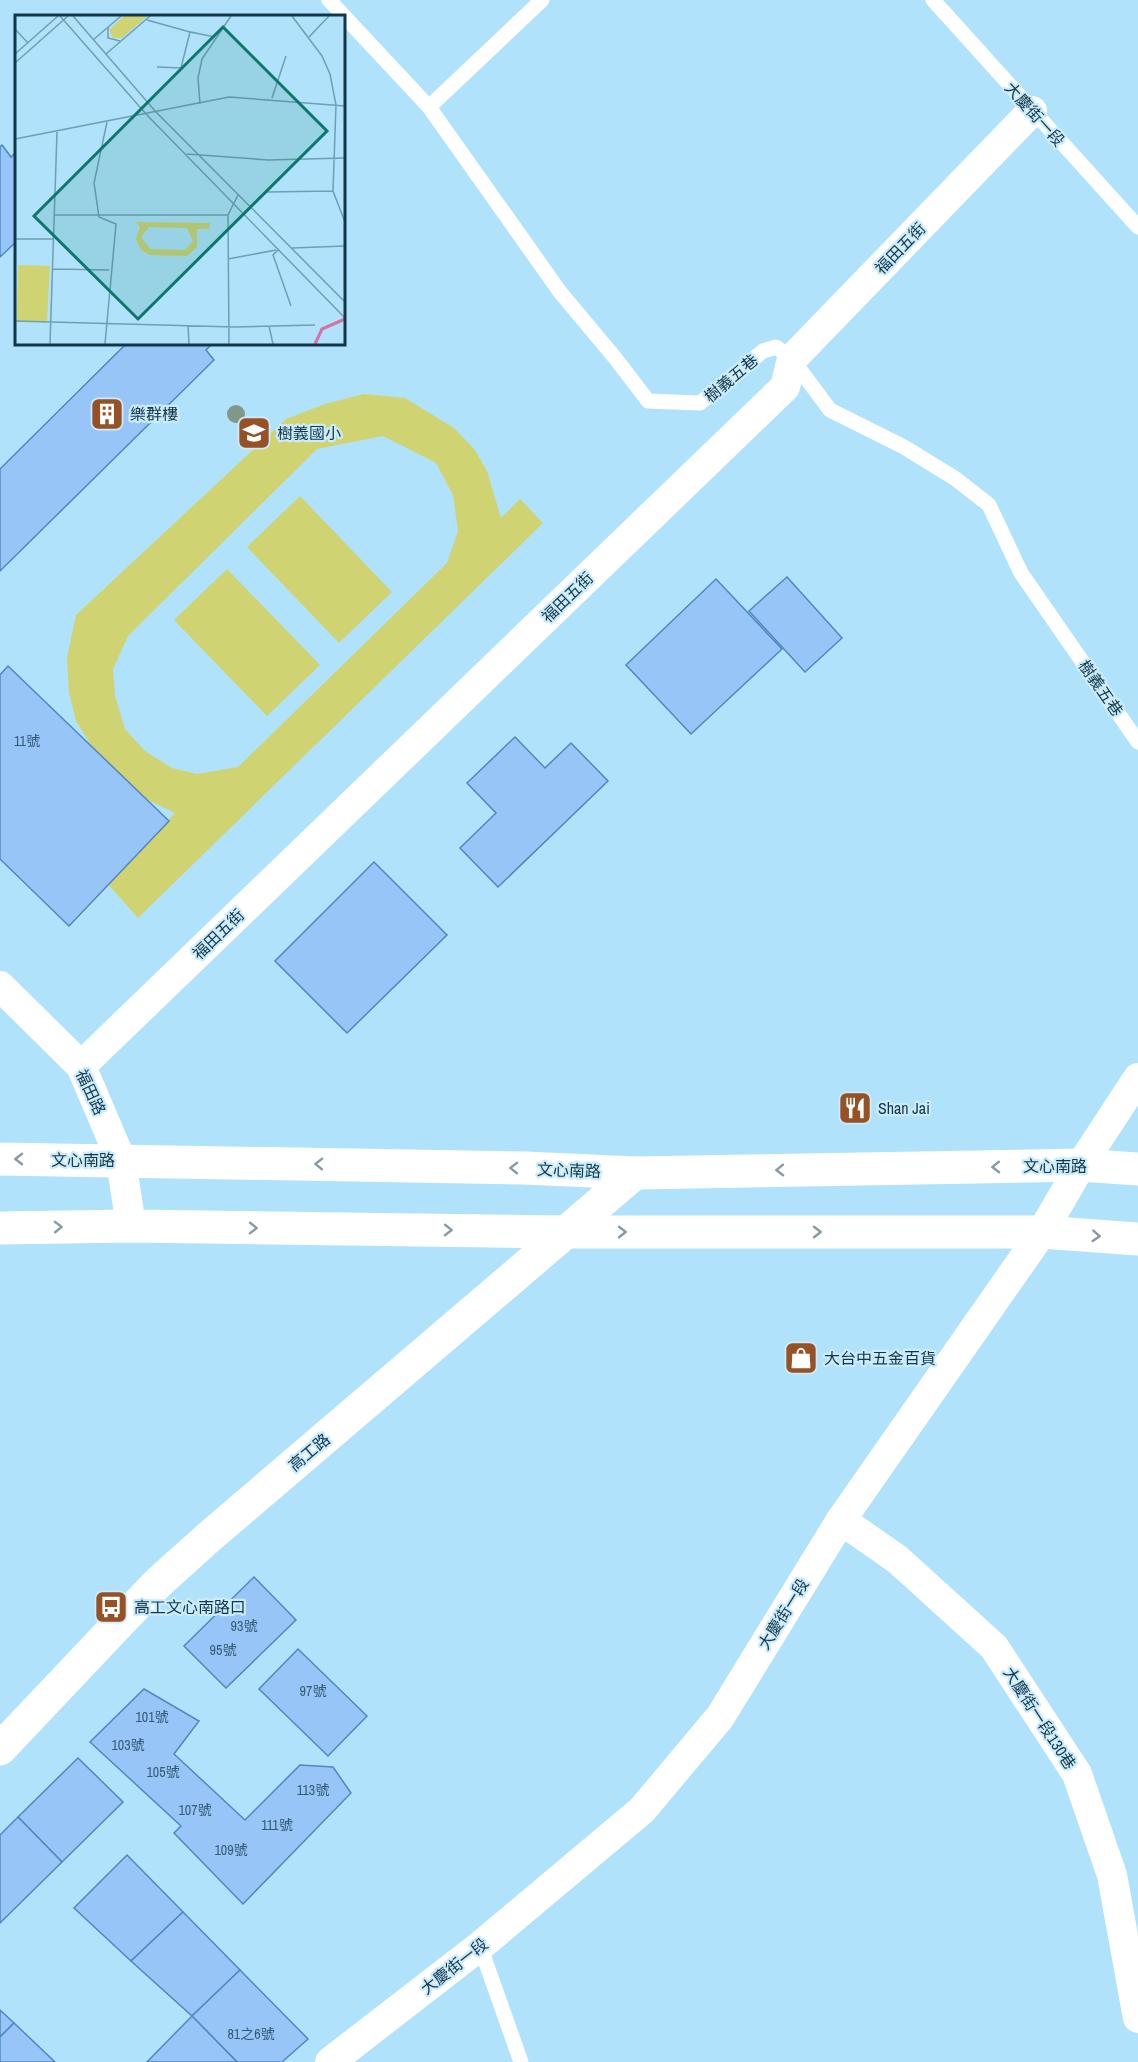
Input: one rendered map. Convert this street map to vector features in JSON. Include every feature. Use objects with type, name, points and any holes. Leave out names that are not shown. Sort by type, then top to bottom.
[{"type":"main road","name":"文心南路","points":[[0,1159],[525,1168],[635,1173],[1081,1165],[1138,1169]]},
{"type":"main road","name":"高工路","points":[[0,1749],[159,1582],[635,1173]]},
{"type":"main road","points":[[0,1228],[131,1226],[564,1232],[1042,1232],[1138,1239]]},
{"type":"street","name":"福田五街","points":[[81,1066],[785,387],[792,359],[1032,111]]},
{"type":"street","name":"福田路","points":[[0,986],[81,1066],[121,1160],[131,1226]]},
{"type":"street","name":"大慶街一段","points":[[330,2062],[480,1946],[642,1810],[720,1717],[841,1520],[1042,1232],[1081,1165],[1138,1078]]},
{"type":"street","name":"大慶街一段130巷","points":[[841,1520],[897,1559],[994,1647],[1077,1774],[1112,1875],[1133,1959],[1138,2018]]},
{"type":"lane","name":"樹義五巷","points":[[329,0],[343,15]]},
{"type":"lane","points":[[429,107],[542,0]]},
{"type":"lane","name":"大慶街一段","points":[[933,0],[1138,228]]},
{"type":"lane","name":"樹義五巷","points":[[345,17],[429,107],[560,292],[648,401],[700,403],[763,351],[776,347],[792,359],[830,410],[904,447],[956,479],[989,505],[1021,573],[1138,742]]},
{"type":"lane","points":[[480,1946],[521,2062]]},
{"type":"green space","points":[[364,394],[405,398],[454,428],[475,450],[487,471],[501,518],[520,499],[543,523],[138,918],[106,882],[175,813],[144,798],[98,756],[76,721],[69,693],[67,658],[76,615],[286,419],[325,404]],"holes":[[[383,436],[436,463],[453,495],[458,531],[447,563],[238,767],[197,774],[172,768],[145,751],[125,729],[115,696],[113,669],[128,636],[317,449]]]},
{"type":"green space","points":[[300,496],[392,592],[339,643],[247,547]]},
{"type":"green space","points":[[227,569],[320,665],[267,716],[174,620]]},
{"type":"building","points":[[2,145],[11,157],[15,153],[15,243],[0,257],[0,147]]},
{"type":"building","name":"樂群樓","points":[[125,345],[211,345],[206,350],[214,360],[0,571],[0,469]]},
{"type":"building","points":[[787,577],[842,638],[805,672],[749,611]]},
{"type":"building","points":[[716,579],[782,649],[691,734],[626,665]]},
{"type":"building","points":[[8,666],[169,821],[69,926],[0,859],[0,675]]},
{"type":"building","points":[[515,737],[545,768],[571,743],[608,781],[498,887],[460,848],[496,813],[467,783]]},
{"type":"building","points":[[374,862],[447,935],[347,1033],[275,961]]},
{"type":"building","points":[[254,1577],[296,1620],[226,1688],[184,1646]]},
{"type":"building","points":[[298,1649],[367,1716],[328,1756],[259,1689]]},
{"type":"building","points":[[144,1689],[199,1721],[174,1754],[245,1820],[300,1765],[333,1767],[351,1793],[243,1904],[174,1833],[181,1826],[90,1742]]},
{"type":"building","points":[[78,1758],[123,1802],[62,1862],[18,1817]]},
{"type":"building","points":[[18,1817],[62,1862],[0,1923],[0,1835]]},
{"type":"building","points":[[127,1855],[183,1912],[131,1961],[74,1908]]},
{"type":"building","points":[[183,1912],[240,1970],[192,2016],[131,1961]]},
{"type":"building","points":[[240,1970],[308,2039],[282,2062],[237,2062],[192,2016]]},
{"type":"building","points":[[0,2010],[14,2023],[0,2037]]},
{"type":"building","points":[[192,2016],[237,2062],[147,2062]]},
{"type":"building","points":[[14,2023],[55,2062],[0,2062],[0,2037]]},
{"type":"place","name":"樂群樓","points":[[107,414]]},
{"type":"place","name":"樹義國小","points":[[254,433]]},
{"type":"place","name":"Shan Jai","points":[[855,1108]]},
{"type":"place","name":"大台中五金百貨","points":[[801,1358]]},
{"type":"place","name":"高工文心南路口","points":[[111,1607]]}]
